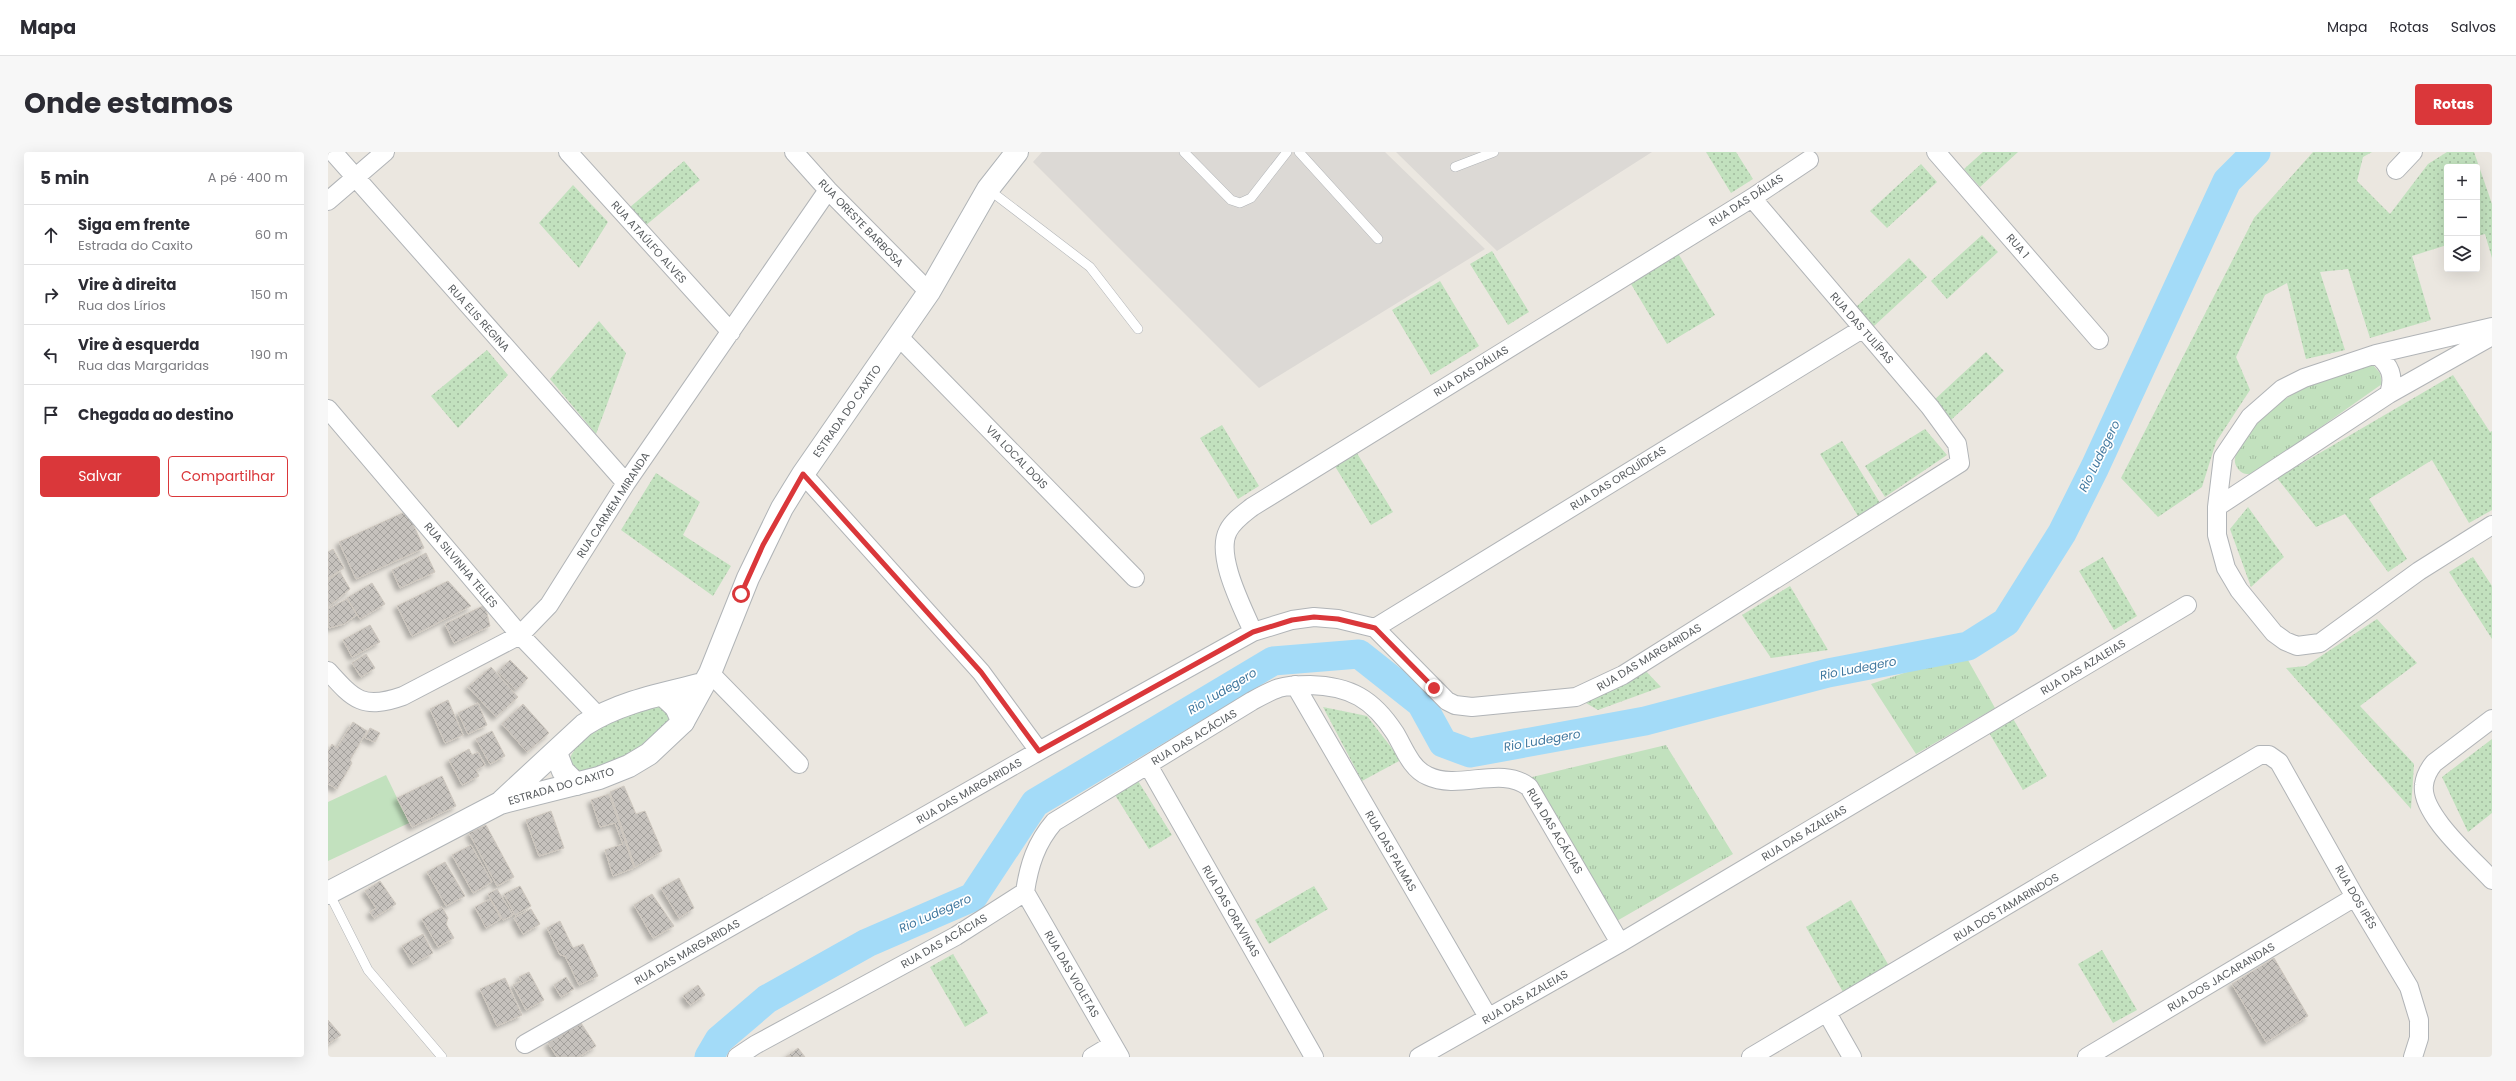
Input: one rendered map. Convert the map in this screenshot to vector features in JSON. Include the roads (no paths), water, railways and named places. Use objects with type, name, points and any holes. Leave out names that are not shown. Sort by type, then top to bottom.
[{"type":"main road","name":"ESTRADA DO CAXITO","points":[[328,893],[500,803],[576,784],[629,766],[649,754],[682,722],[707,679],[748,578],[782,508],[803,474],[929,292],[988,189],[1017,152]]},
{"type":"main road","name":"ESTRADA DO CAXITO","points":[[500,803],[584,725],[598,716],[707,679]]},
{"type":"main road","points":[[663,694],[676,707],[682,722]]},
{"type":"main road","points":[[556,752],[563,771],[576,784]]},
{"type":"street","name":"RUA ELIS REGINA","points":[[333,152],[626,483]]},
{"type":"street","points":[[328,201],[385,152]]},
{"type":"street","name":"RUA ATAÚLFO ALVES","points":[[568,152],[731,332]]},
{"type":"street","name":"RUA ORESTE BARBOSA","points":[[794,152],[828,190],[929,292]]},
{"type":"street","name":"RUA 1","points":[[1936,152],[2099,340]]},
{"type":"street","points":[[2396,170],[2413,152]]},
{"type":"street","name":"RUA DAS DÁLIAS","points":[[1253,632],[1231,577],[1225,553],[1224,541],[1228,530],[1238,518],[1252,507],[1752,198],[1809,160]]},
{"type":"street","name":"RUA CARMEM MIRANDA","points":[[328,671],[356,699],[370,704],[383,703],[403,696],[520,635],[549,605],[626,483],[828,190]]},
{"type":"street","name":"RUA DAS TULÍPAS","points":[[1752,198],[1950,432],[1957,444],[1960,463]]},
{"type":"street","points":[[2492,327],[2376,354],[2304,378],[2282,390],[2250,417],[2223,457],[2217,507],[2217,535],[2226,568],[2239,590],[2274,633],[2285,641],[2297,646],[2310,646],[2320,643],[2413,574],[2492,525]]},
{"type":"street","name":"RUA DAS ORQUÍDEAS","points":[[1375,628],[1862,328]]},
{"type":"street","points":[[2217,507],[2389,394],[2492,336]]},
{"type":"street","name":"VIA LOCAL DOIS","points":[[899,337],[1135,578]]},
{"type":"street","points":[[2376,354],[2383,360],[2392,375],[2393,383],[2389,394]]},
{"type":"street","name":"RUA SILVINHA TELLES","points":[[328,408],[520,635],[598,716]]},
{"type":"street","points":[[2223,457],[2226,470],[2233,479],[2240,484],[2251,484]]},
{"type":"street","name":"RUA DAS MARGARIDAS","points":[[525,1044],[1039,751],[1253,632],[1292,620],[1314,617],[1338,619],[1375,628],[1434,688],[1455,705],[1472,707],[1576,697],[1623,674],[1960,463]]},
{"type":"street","points":[[803,474],[981,672],[1039,751]]},
{"type":"street","name":"RUA DAS AZALEIAS","points":[[1419,1057],[1620,943],[2187,605]]},
{"type":"street","points":[[707,679],[798,764]]},
{"type":"street","name":"RUA DAS ACÁCIAS","points":[[737,1057],[755,1045],[956,936],[1025,892],[1033,855],[1043,835],[1054,822],[1252,701],[1280,688],[1295,685],[1329,686],[1347,690],[1365,700],[1384,717],[1415,767],[1429,777],[1456,781],[1515,779],[1529,786],[1620,943]]},
{"type":"street","name":"RUA DAS PALMAS","points":[[1295,685],[1488,1017]]},
{"type":"street","points":[[2492,719],[2434,763],[2428,772],[2424,785],[2428,807],[2437,820],[2492,880]]},
{"type":"street","name":"RUA DOS IPÊS","points":[[2260,755],[2269,755],[2279,762],[2355,897],[2409,987],[2416,1003],[2419,1020],[2419,1038],[2413,1057]]},
{"type":"street","name":"RUA DOS TAMARINDOS","points":[[1751,1057],[2260,755]]},
{"type":"street","name":"RUA DAS ORAVINAS","points":[[1148,765],[1314,1057]]},
{"type":"street","name":"RUA DAS VIOLETAS","points":[[1025,892],[1116,1051]]},
{"type":"street","name":"RUA DOS JACARANDAS","points":[[2087,1057],[2355,897]]},
{"type":"street","points":[[1827,1013],[1852,1057]]},
{"type":"street","points":[[1092,1057],[1116,1051]]},
{"type":"lane","points":[[1184,152],[1231,200],[1240,203],[1251,198],[1287,152]]},
{"type":"lane","points":[[1299,152],[1378,239]]},
{"type":"lane","points":[[1455,167],[1494,152]]},
{"type":"lane","points":[[988,189],[1090,267],[1138,329]]},
{"type":"lane","points":[[328,893],[368,970],[442,1057]]},
{"type":"waterway","name":"Rio Ludegero","points":[[709,1057],[719,1040],[767,999],[867,943],[973,897],[1035,803],[1273,661],[1359,654],[1421,703],[1443,743],[1470,753],[1645,721],[1828,673],[1968,646],[2006,622],[2062,533],[2095,467],[2227,181],[2256,152]]}]
